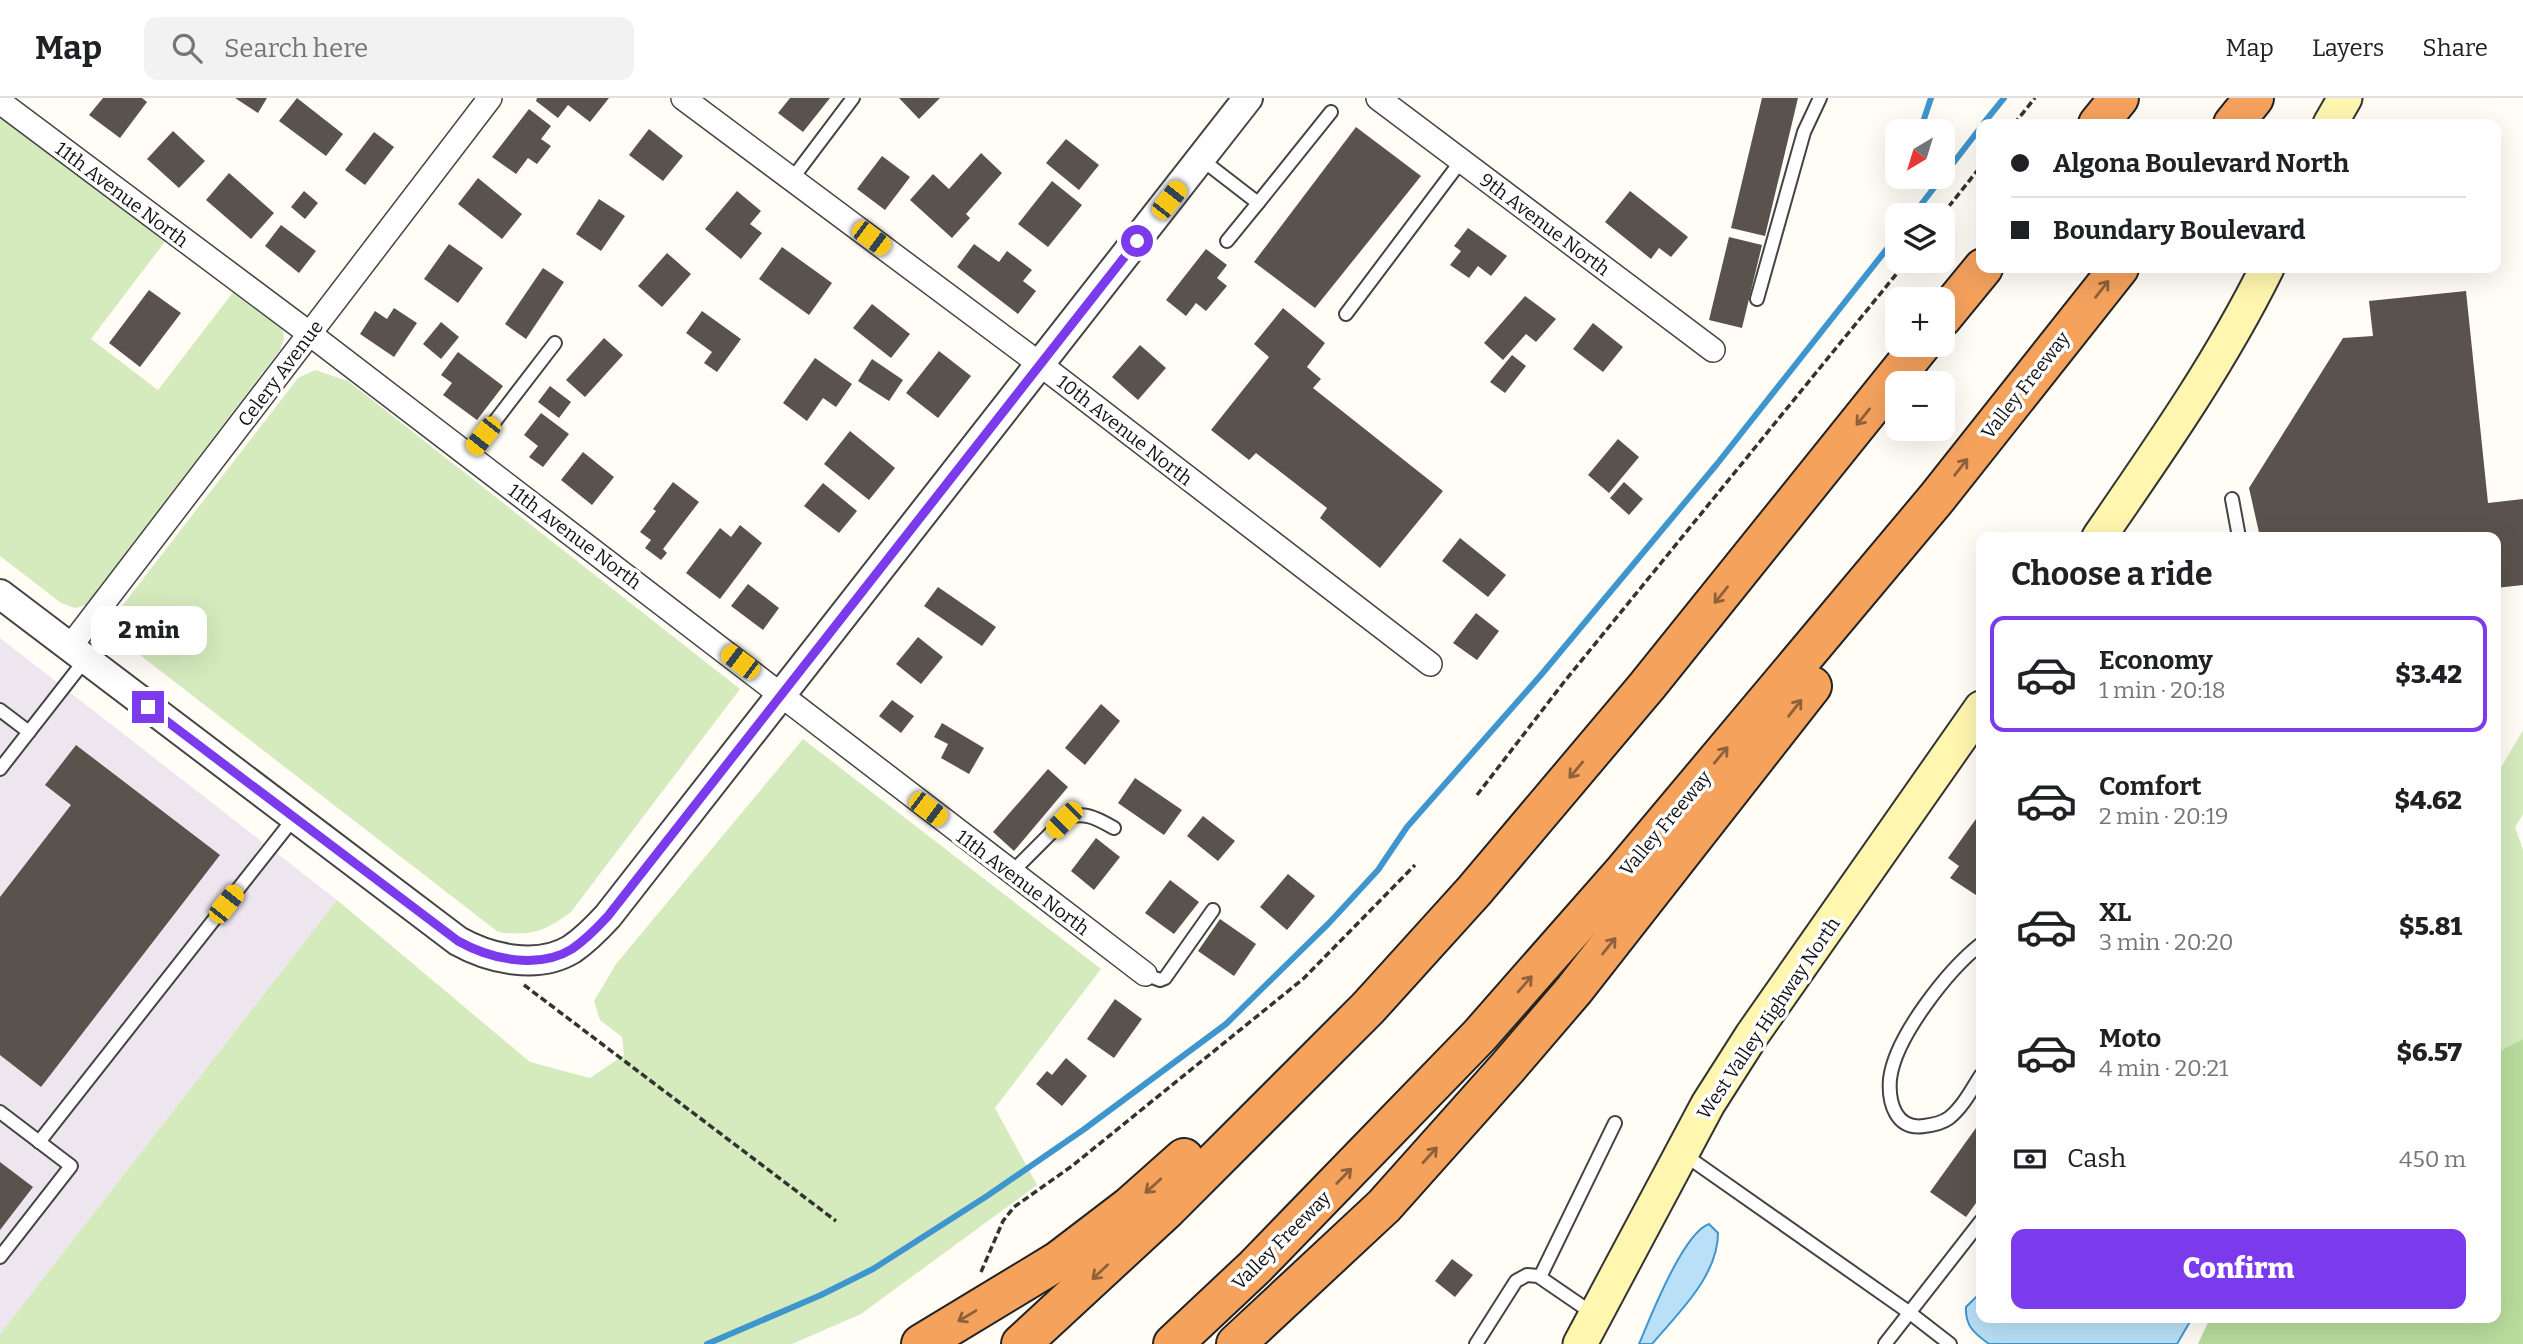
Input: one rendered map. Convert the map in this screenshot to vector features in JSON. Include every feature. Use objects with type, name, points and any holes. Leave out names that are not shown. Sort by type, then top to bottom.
[{"type":"highway","points":[[2102,119],[2119,98]]},
{"type":"highway","points":[[2237,119],[2254,98]]},
{"type":"highway","points":[[1955,302],[1979,273]]},
{"type":"highway","name":"Valley Freeway","points":[[1173,1344],[1255,1267],[1480,1035],[1625,870],[1937,499],[2115,273]]},
{"type":"highway","points":[[1021,1344],[1167,1209],[1349,1027],[1474,891],[1647,686],[1911,357]]},
{"type":"highway","points":[[1263,1344],[1351,1251],[1384,1206],[1574,990],[1887,590],[1937,499]]},
{"type":"highway","points":[[921,1344],[1058,1261],[1130,1206],[1287,1066],[1474,891]]},
{"type":"highway","points":[[1236,1344],[1384,1206]]},
{"type":"main road","points":[[2333,119],[2345,98]]},
{"type":"main road","points":[[2102,532],[2182,417],[2248,307],[2265,273]]},
{"type":"main road","name":"West Valley Highway North","points":[[1580,1344],[1708,1104],[1752,1035],[1976,715]]},
{"type":"street","name":"Celery Avenue","points":[[77,654],[310,334],[490,98]]},
{"type":"street","name":"10th Avenue North","points":[[683,98],[1041,365],[1430,664]]},
{"type":"street","points":[[0,594],[458,941],[510,968],[570,950],[593,933],[617,906],[1248,98]]},
{"type":"street","name":"9th Avenue North","points":[[1378,98],[1713,351]]},
{"type":"street","name":"11th Avenue North","points":[[0,102],[469,455],[1144,973]]},
{"type":"lane","points":[[792,179],[853,98]]},
{"type":"lane","points":[[1757,299],[1804,132],[1820,98]]},
{"type":"lane","points":[[1227,241],[1331,112]]},
{"type":"lane","points":[[1200,159],[1258,203]]},
{"type":"lane","points":[[1346,314],[1461,161]]},
{"type":"lane","points":[[469,455],[555,343]]},
{"type":"lane","points":[[2232,499],[2238,532]]},
{"type":"lane","points":[[0,769],[29,732],[77,654]]},
{"type":"lane","points":[[0,710],[29,732]]},
{"type":"lane","points":[[1011,873],[1073,814],[1091,817],[1114,828]]},
{"type":"lane","points":[[39,1142],[293,818]]},
{"type":"lane","points":[[1144,973],[1160,980],[1165,978],[1213,910]]},
{"type":"lane","points":[[1976,949],[1947,977],[1903,1041],[1894,1061],[1890,1080],[1891,1099],[1898,1117],[1907,1125],[1935,1125],[1956,1112],[1976,1082]]},
{"type":"lane","points":[[0,1112],[71,1166],[0,1257]]},
{"type":"lane","points":[[1540,1278],[1615,1122]]},
{"type":"lane","points":[[1681,1153],[1910,1313],[1950,1344]]},
{"type":"lane","points":[[1885,1344],[1976,1227]]},
{"type":"lane","points":[[1476,1344],[1516,1281],[1527,1275],[1540,1278],[1595,1315]]},
{"type":"path","points":[[2018,119],[2035,98]]},
{"type":"path","points":[[1952,203],[1976,172]]},
{"type":"path","points":[[1477,795],[1564,682],[1897,273]]},
{"type":"path","points":[[963,1319],[1003,1221],[1014,1207],[1072,1166],[1303,979],[1415,865]]},
{"type":"path","points":[[510,968],[836,1221]]},
{"type":"shaded area","points":[[0,638],[337,900],[0,1334]]},
{"type":"green space","points":[[0,114],[167,239],[91,339],[158,390],[234,291],[283,330],[284,339],[280,350],[86,605],[75,608],[61,603],[0,556]]},
{"type":"green space","points":[[315,370],[348,381],[740,689],[571,912],[545,928],[528,933],[498,932],[118,638],[112,619],[298,378]]},
{"type":"green space","points":[[2523,730],[2523,814],[2515,827],[2523,850],[2523,1039],[2501,1050],[2501,767]]},
{"type":"green space","points":[[803,739],[1101,969],[995,1108],[1037,1185],[861,1314],[792,1344],[0,1344],[0,1334],[337,900],[530,1062],[590,1078],[624,1055],[622,1037],[600,1020],[594,1001],[616,964]]},
{"type":"green space","points":[[2523,1039],[2523,1344],[2198,1344],[2208,1323],[2501,1323],[2501,1050]]},
{"type":"water","points":[[1709,1224],[1718,1233],[1716,1249],[1704,1279],[1652,1344],[1639,1344],[1678,1259],[1699,1231]]},
{"type":"water","points":[[1976,1297],[1976,1323],[2189,1323],[2177,1344],[1989,1344],[1971,1328],[1966,1307]]},
{"type":"building","points":[[103,98],[142,98],[147,102],[120,138],[89,115]]},
{"type":"building","points":[[235,98],[267,98],[258,113]]},
{"type":"building","points":[[297,98],[343,134],[326,156],[279,121]]},
{"type":"building","points":[[537,98],[609,98],[590,122],[568,105],[558,118],[536,101]]},
{"type":"building","points":[[790,98],[830,98],[803,132],[778,113]]},
{"type":"building","points":[[899,98],[940,98],[919,119]]},
{"type":"building","points":[[1762,98],[1798,98],[1765,236],[1731,228]]},
{"type":"building","points":[[529,109],[551,126],[541,139],[551,146],[537,164],[528,158],[516,174],[492,157]]},
{"type":"building","points":[[1356,127],[1421,176],[1315,308],[1254,262]]},
{"type":"building","points":[[649,129],[683,156],[663,181],[629,155]]},
{"type":"building","points":[[173,131],[205,161],[179,188],[147,159]]},
{"type":"building","points":[[374,132],[394,147],[365,185],[345,170]]},
{"type":"building","points":[[1066,139],[1099,165],[1079,190],[1046,163]]},
{"type":"building","points":[[981,153],[1002,173],[966,214],[970,218],[952,238],[910,200],[933,174],[949,189]]},
{"type":"building","points":[[882,156],[910,177],[885,210],[857,189]]},
{"type":"building","points":[[229,173],[274,213],[251,239],[206,200]]},
{"type":"building","points":[[478,178],[522,214],[502,239],[458,204]]},
{"type":"building","points":[[1052,181],[1082,205],[1048,247],[1018,224]]},
{"type":"building","points":[[304,191],[318,203],[305,219],[291,207]]},
{"type":"building","points":[[737,191],[761,211],[750,224],[762,233],[741,259],[705,229]]},
{"type":"building","points":[[1630,191],[1688,237],[1671,257],[1659,248],[1651,259],[1605,222]]},
{"type":"building","points":[[599,199],[625,216],[601,251],[576,234]]},
{"type":"building","points":[[281,225],[316,251],[299,273],[265,246]]},
{"type":"building","points":[[1468,228],[1507,256],[1491,276],[1478,266],[1469,278],[1450,265],[1461,251],[1454,246]]},
{"type":"building","points":[[1729,237],[1762,245],[1742,328],[1709,320]]},
{"type":"building","points":[[449,244],[483,268],[458,303],[424,279]]},
{"type":"building","points":[[974,244],[999,262],[1007,251],[1032,270],[1023,281],[1036,291],[1018,314],[957,267]]},
{"type":"building","points":[[782,247],[832,283],[809,315],[759,279]]},
{"type":"building","points":[[1206,249],[1227,265],[1217,278],[1227,286],[1206,311],[1196,303],[1186,316],[1166,300]]},
{"type":"building","points":[[667,253],[691,274],[662,307],[638,286]]},
{"type":"building","points":[[543,268],[564,282],[526,339],[505,324]]},
{"type":"building","points":[[149,290],[181,313],[140,367],[109,343]]},
{"type":"building","points":[[2466,291],[2488,503],[2523,499],[2523,585],[2501,587],[2501,532],[2259,532],[2249,488],[2343,338],[2373,336],[2369,301]]},
{"type":"building","points":[[1525,296],[1556,319],[1536,342],[1526,334],[1503,360],[1484,343]]},
{"type":"building","points":[[872,304],[910,334],[891,358],[853,328]]},
{"type":"building","points":[[394,308],[417,323],[394,357],[360,334],[375,311],[387,319]]},
{"type":"building","points":[[1283,308],[1325,343],[1307,367],[1321,379],[1313,388],[1443,491],[1380,568],[1320,518],[1327,508],[1256,453],[1249,460],[1211,430],[1269,357],[1254,344]]},
{"type":"building","points":[[702,311],[741,339],[717,372],[704,363],[712,352],[686,333]]},
{"type":"building","points":[[441,322],[459,337],[441,359],[423,344]]},
{"type":"building","points":[[1593,323],[1623,347],[1603,372],[1573,349]]},
{"type":"building","points":[[604,338],[623,355],[585,397],[566,380]]},
{"type":"building","points":[[1140,345],[1166,368],[1138,400],[1112,377]]},
{"type":"building","points":[[939,351],[971,376],[938,418],[906,393]]},
{"type":"building","points":[[458,352],[503,386],[477,420],[443,395],[452,383],[441,375]]},
{"type":"building","points":[[1512,355],[1526,366],[1505,393],[1490,382]]},
{"type":"building","points":[[815,358],[852,384],[836,407],[823,398],[807,421],[783,403]]},
{"type":"building","points":[[872,359],[903,380],[889,401],[858,381]]},
{"type":"building","points":[[550,386],[571,402],[559,418],[538,402]]},
{"type":"building","points":[[541,413],[569,434],[543,467],[529,457],[538,446],[524,435]]},
{"type":"building","points":[[850,431],[895,468],[869,500],[824,464]]},
{"type":"building","points":[[1618,439],[1639,457],[1609,493],[1588,475]]},
{"type":"building","points":[[583,452],[614,477],[592,505],[561,480]]},
{"type":"building","points":[[673,482],[699,502],[663,549],[667,553],[661,560],[645,548],[651,540],[640,532]]},
{"type":"building","points":[[1624,482],[1643,499],[1629,515],[1610,498]]},
{"type":"building","points":[[823,483],[857,511],[839,533],[804,506]]},
{"type":"building","points":[[740,525],[762,543],[720,599],[686,573],[720,528],[731,537]]},
{"type":"building","points":[[1460,538],[1506,575],[1488,597],[1442,561]]},
{"type":"building","points":[[748,584],[779,608],[763,630],[731,606]]},
{"type":"building","points":[[938,587],[996,627],[982,646],[924,606]]},
{"type":"building","points":[[1476,613],[1499,631],[1477,660],[1453,643]]},
{"type":"building","points":[[918,637],[943,657],[921,684],[896,664]]},
{"type":"building","points":[[892,700],[914,716],[901,733],[879,716]]},
{"type":"building","points":[[1101,704],[1120,721],[1085,765],[1065,748]]},
{"type":"building","points":[[942,723],[984,748],[969,774],[941,758],[948,744],[934,737]]},
{"type":"building","points":[[76,745],[220,855],[41,1087],[0,1055],[0,897],[71,805],[45,785]]},
{"type":"building","points":[[1048,769],[1068,787],[1014,851],[993,832]]},
{"type":"building","points":[[1135,778],[1182,810],[1164,835],[1118,803]]},
{"type":"building","points":[[1203,816],[1235,841],[1218,861],[1187,836]]},
{"type":"building","points":[[1976,819],[1976,895],[1950,878],[1959,866],[1948,858]]},
{"type":"building","points":[[1096,838],[1120,857],[1094,890],[1071,871]]},
{"type":"building","points":[[1288,874],[1315,896],[1287,930],[1260,907]]},
{"type":"building","points":[[1170,880],[1199,902],[1174,934],[1145,913]]},
{"type":"building","points":[[1220,919],[1256,944],[1234,976],[1198,951]]},
{"type":"building","points":[[1115,999],[1142,1019],[1114,1058],[1087,1039]]},
{"type":"building","points":[[1066,1058],[1087,1076],[1062,1106],[1036,1084],[1047,1071],[1052,1075]]},
{"type":"building","points":[[1976,1128],[1976,1203],[1966,1217],[1930,1192]]},
{"type":"building","points":[[0,1162],[33,1187],[0,1230]]},
{"type":"building","points":[[1452,1259],[1473,1275],[1455,1297],[1435,1281]]},
{"type":"waterway","points":[[1924,119],[1931,98]]},
{"type":"waterway","points":[[1987,119],[2004,98]]},
{"type":"waterway","points":[[1922,203],[1976,133]]},
{"type":"waterway","points":[[707,1344],[821,1295],[873,1269],[1083,1130],[1226,1024],[1329,923],[1378,870],[1407,827],[1541,675],[1717,464],[1885,251]]},
{"type":"route","points":[[148,707],[440,929],[468,947],[507,959],[542,959],[570,950],[593,933],[608,916],[1137,241]]}]
